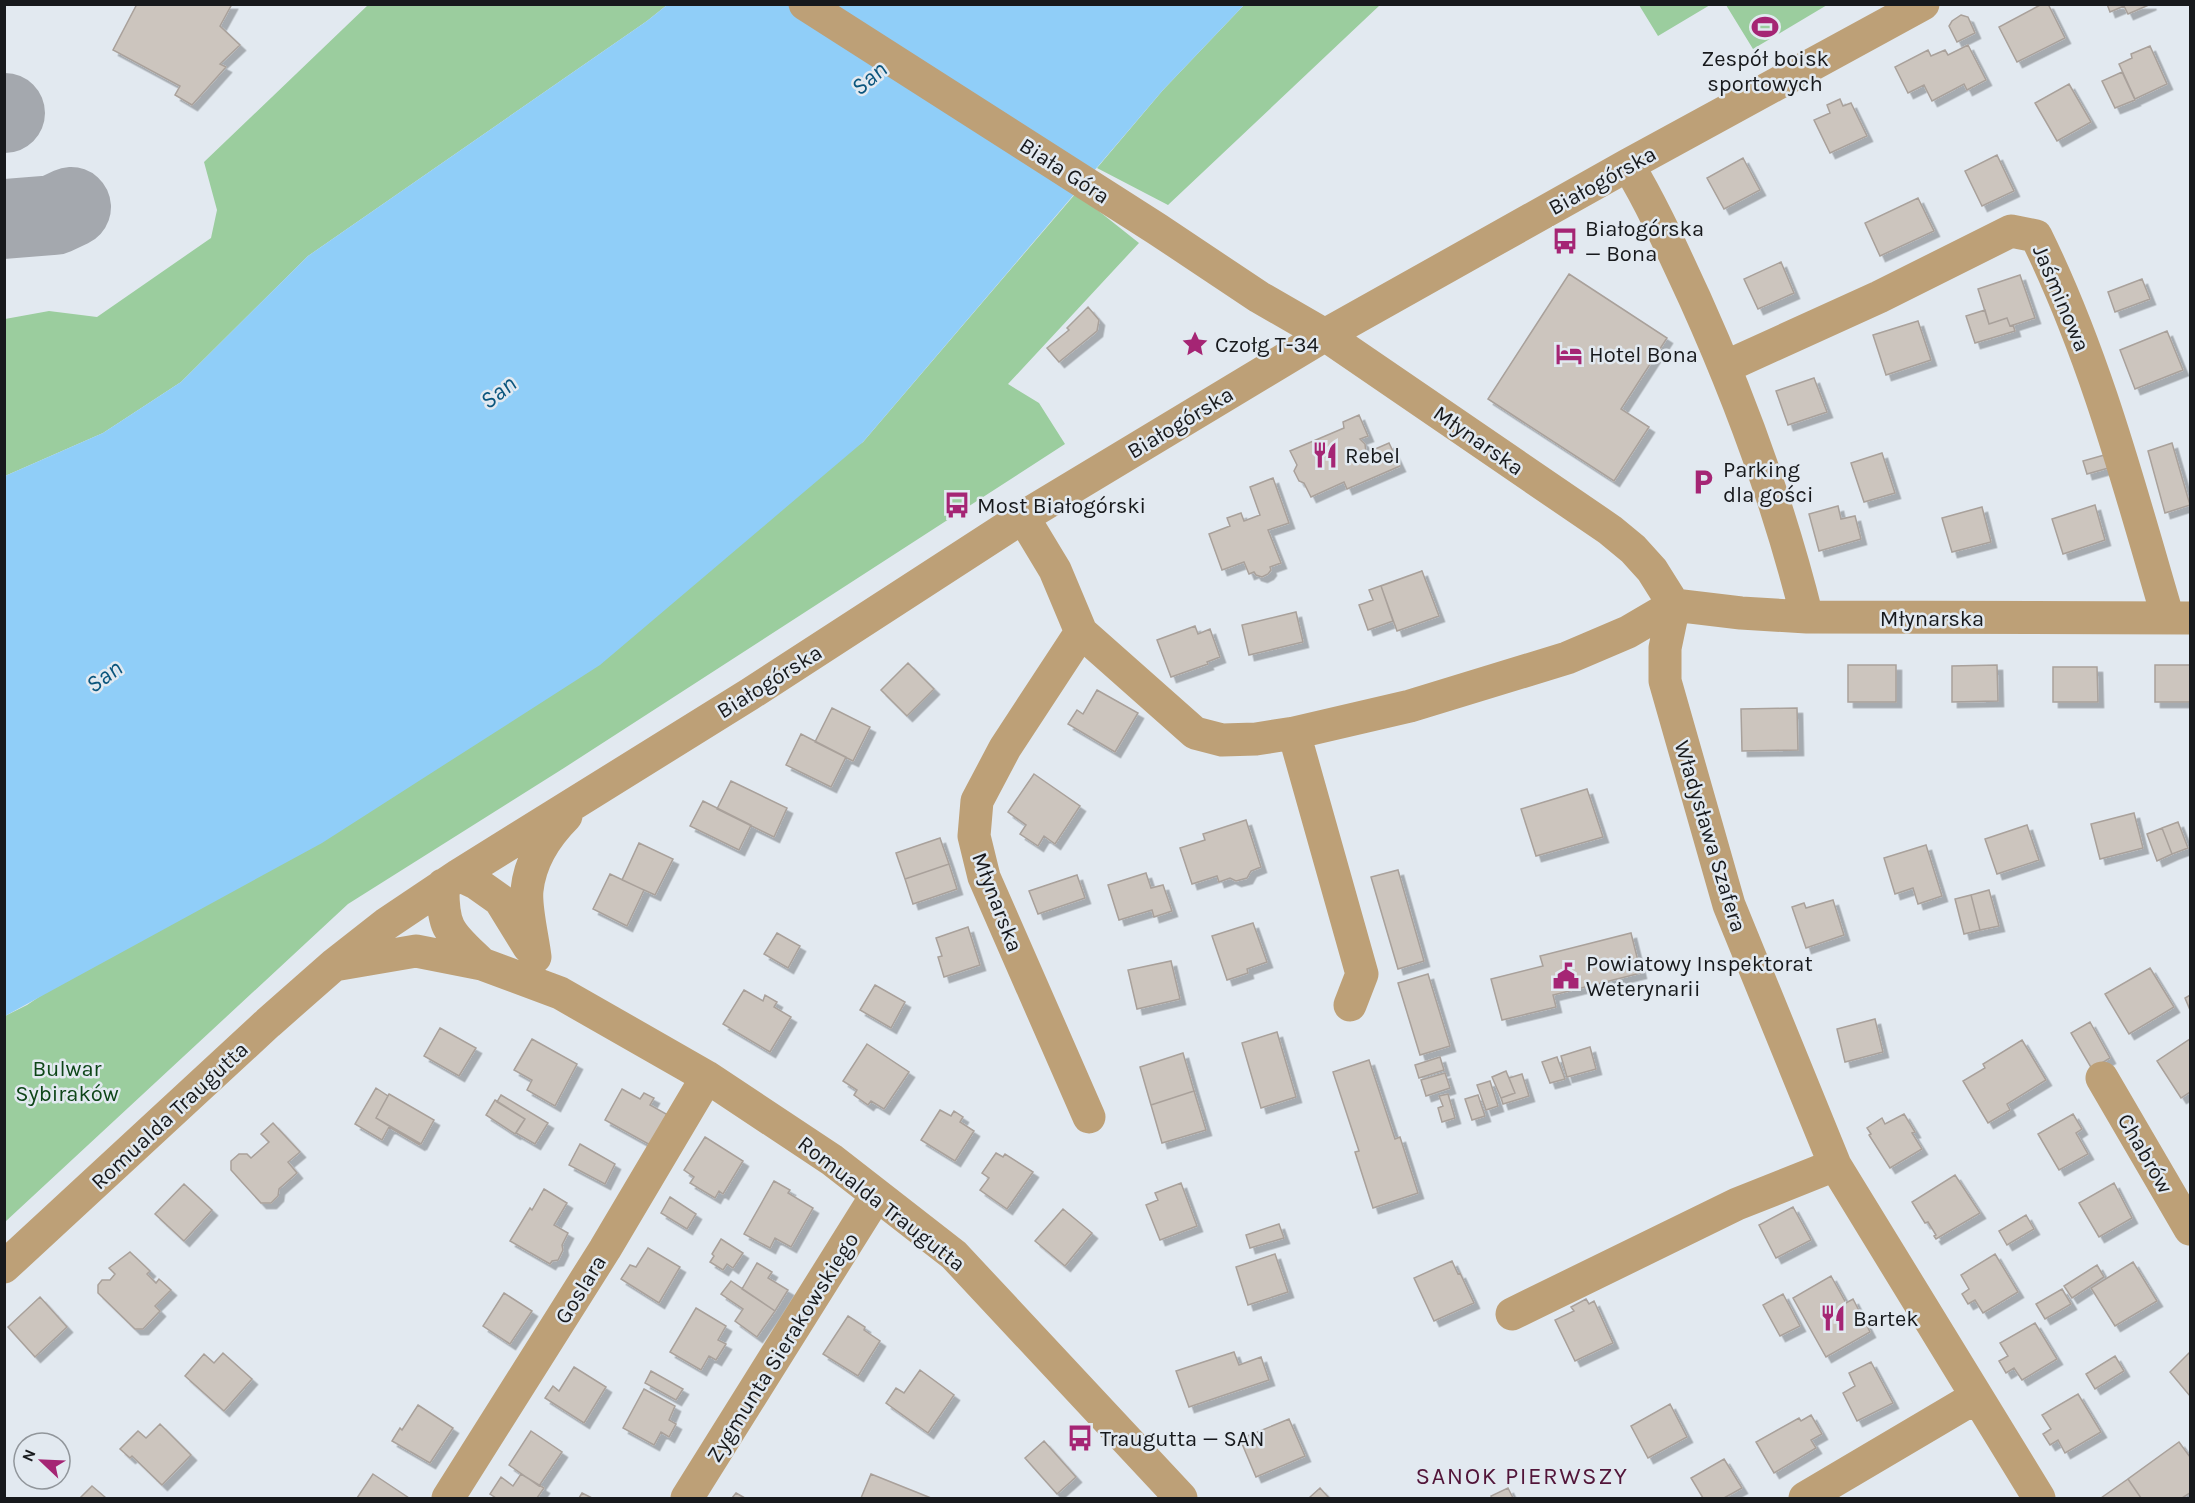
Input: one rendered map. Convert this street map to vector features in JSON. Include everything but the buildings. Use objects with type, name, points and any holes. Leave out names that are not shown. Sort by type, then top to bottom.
[{"type":"street","name":"Biała Góra","points":[[805,4],[1157,229],[1259,297],[1325,335]]},
{"type":"street","name":"Białogórska","points":[[451,880],[750,694],[1023,517],[1325,335],[1628,165],[1923,4]]},
{"type":"street","points":[[1628,165],[1648,198],[1725,367],[1795,569],[1807,616]]},
{"type":"street","name":"Jaśminowa","points":[[1725,367],[1879,297],[2012,231],[2036,236],[2056,277],[2101,393],[2179,618]]},
{"type":"street","name":"Młynarska","points":[[1325,335],[1610,530],[1633,549],[1652,570],[1674,605],[1741,613],[1807,616],[2179,618]]},
{"type":"street","points":[[1023,517],[1055,570],[1081,632],[1195,733],[1222,740],[1256,739],[1294,733],[1410,706],[1567,658],[1628,632],[1674,605]]},
{"type":"street","name":"Władysława Szafera","points":[[1674,605],[1665,648],[1665,681],[1716,861],[1729,905],[1835,1165],[2039,1498]]},
{"type":"street","name":"Młynarska","points":[[1081,632],[1005,748],[987,780],[977,801],[974,836],[984,877],[1089,1117]]},
{"type":"street","points":[[1294,733],[1362,974],[1350,1005]]},
{"type":"street","name":"Romualda Traugutta","points":[[535,957],[526,892],[533,866],[547,836],[585,795]]},
{"type":"street","name":"Romualda Traugutta","points":[[451,880],[443,912],[452,935],[482,964]]},
{"type":"street","name":"Romualda Traugutta","points":[[4,1267],[335,964],[386,924],[451,880],[476,883],[500,900],[560,993]]},
{"type":"street","name":"Romualda Traugutta","points":[[335,964],[416,951],[482,964],[560,993],[707,1077],[815,1148],[916,1224],[954,1256],[1180,1498]]},
{"type":"street","name":"Goslara","points":[[448,1498],[598,1259],[707,1077]]},
{"type":"street","name":"Chabrów","points":[[2102,1078],[2190,1229]]},
{"type":"street","points":[[1512,1314],[1737,1204],[1835,1165]]},
{"type":"street","name":"Zygmunta Sierakowskiego","points":[[687,1498],[876,1196]]},
{"type":"street","points":[[1806,1498],[1976,1397]]},
{"type":"green space","points":[[368,5],[667,5],[308,256],[181,382],[103,433],[5,476],[5,319],[49,311],[97,317],[211,238],[217,210],[204,162]]},
{"type":"green space","points":[[1244,5],[1380,5],[1168,205],[1097,168],[1163,90]]},
{"type":"green space","points":[[1639,5],[1710,5],[1658,36]]},
{"type":"green space","name":"Zespół boisk sportowych","points":[[1726,5],[1827,5],[1753,49]]},
{"type":"green space","name":"Bulwar Sybiraków","points":[[1076,193],[1139,243],[1008,384],[1039,403],[1065,444],[564,768],[348,904],[5,1222],[5,1016],[27,1005],[863,442]]},
{"type":"water","name":"San","points":[[667,5],[1244,5],[1163,90],[863,442],[600,665],[322,843],[5,1016],[5,476],[103,433],[181,382],[308,256]]},
{"type":"taxiway","points":[[4,219],[54,215],[71,207]]},
{"type":"place","name":"Zespół boisk sportowych","points":[[1765,27]]},
{"type":"place","name":"Białogórska — Bona","points":[[1565,241]]},
{"type":"place","name":"Czołg T-34","points":[[1195,344]]},
{"type":"place","name":"Hotel Bona","points":[[1569,354]]},
{"type":"place","name":"Rebel","points":[[1325,455]]},
{"type":"place","name":"Parking dla gości","points":[[1703,482]]},
{"type":"place","name":"Most Białogórski","points":[[957,505]]},
{"type":"place","name":"Powiatowy Inspektorat Weterynarii","points":[[1566,976]]},
{"type":"place","name":"Bartek","points":[[1833,1318]]},
{"type":"place","name":"Traugutta — SAN","points":[[1080,1438]]},
{"type":"district","name":"SANOK PIERWSZY","points":[[1522,1476]]}]
